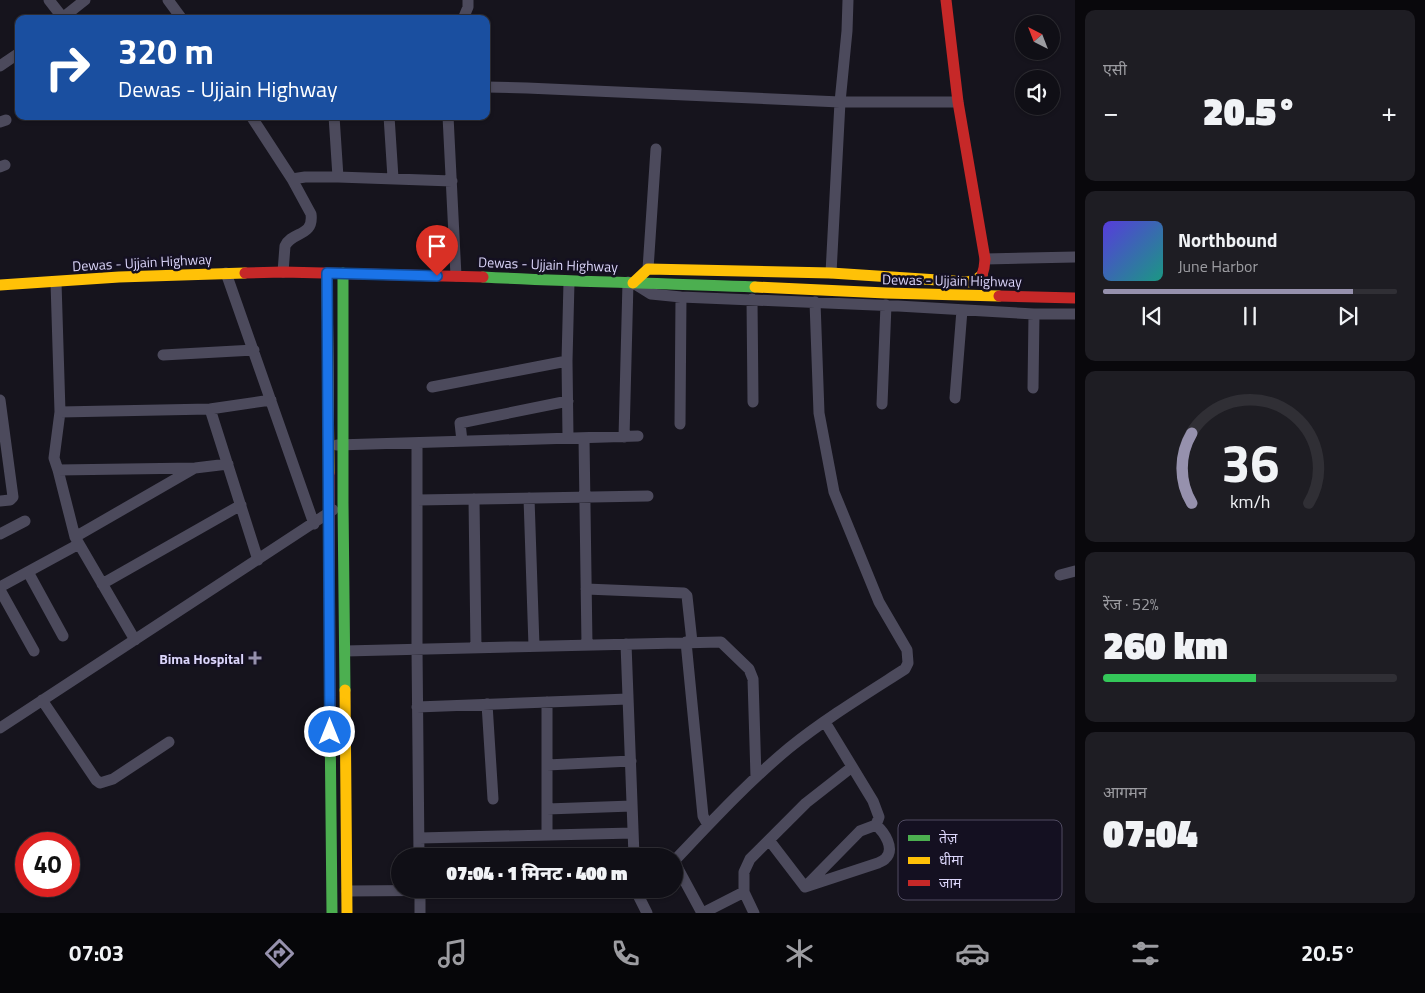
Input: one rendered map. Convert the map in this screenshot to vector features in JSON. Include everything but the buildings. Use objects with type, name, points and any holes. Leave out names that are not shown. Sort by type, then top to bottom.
[{"type":"street","points":[[49,0],[60,15]]},
{"type":"street","points":[[66,15],[85,0]]},
{"type":"street","points":[[168,0],[179,15]]},
{"type":"street","points":[[465,15],[468,7],[468,0]]},
{"type":"street","points":[[831,273],[840,102],[848,0]]},
{"type":"street","points":[[630,282],[648,269],[831,273],[968,282],[978,280],[983,274],[985,259],[958,102],[946,0]]},
{"type":"street","points":[[0,66],[15,56]]},
{"type":"street","points":[[490,87],[840,102],[958,102]]},
{"type":"street","points":[[254,120],[292,179],[311,214],[312,220],[307,230],[287,242],[285,246],[283,272]]},
{"type":"street","points":[[334,120],[338,176]]},
{"type":"street","points":[[389,120],[393,178]]},
{"type":"street","points":[[448,120],[456,276]]},
{"type":"street","points":[[648,269],[656,149]]},
{"type":"street","points":[[292,179],[338,176],[452,181]]},
{"type":"street","points":[[985,259],[1075,257]]},
{"type":"street","name":"Dewas - Ujjain Highway","points":[[0,285],[118,277],[283,272],[456,276],[569,282],[663,283],[865,292],[1075,298]]},
{"type":"street","points":[[327,273],[332,913]]},
{"type":"street","points":[[343,273],[347,913]]},
{"type":"street","points":[[226,274],[314,524]]},
{"type":"street","points":[[56,282],[60,412],[54,458],[77,540],[135,640]]},
{"type":"street","points":[[568,437],[569,282]]},
{"type":"street","points":[[630,282],[651,294],[681,297],[886,305],[1034,314],[1075,314]]},
{"type":"street","points":[[624,437],[630,282]]},
{"type":"street","points":[[680,424],[681,297]]},
{"type":"street","points":[[752,299],[753,402]]},
{"type":"street","points":[[683,853],[756,777],[790,747],[905,669],[908,663],[907,650],[879,602],[834,492],[819,413],[815,302]]},
{"type":"street","points":[[882,404],[886,305]]},
{"type":"street","points":[[955,398],[962,310]]},
{"type":"street","points":[[1033,388],[1034,314]]},
{"type":"street","points":[[163,355],[254,350]]},
{"type":"street","points":[[432,387],[567,361]]},
{"type":"street","points":[[0,400],[13,497],[10,500],[0,501]]},
{"type":"street","points":[[60,412],[210,409],[271,400]]},
{"type":"street","points":[[462,441],[460,424],[568,401]]},
{"type":"street","points":[[210,409],[258,560]]},
{"type":"street","points":[[328,445],[638,436]]},
{"type":"street","points":[[584,438],[587,645]]},
{"type":"street","points":[[416,443],[419,848]]},
{"type":"street","points":[[58,470],[195,468],[228,464]]},
{"type":"street","points":[[34,651],[0,589],[195,468]]},
{"type":"street","points":[[417,500],[648,496]]},
{"type":"street","points":[[529,498],[534,646]]},
{"type":"street","points":[[474,499],[476,648]]},
{"type":"street","points":[[0,728],[314,524],[343,502]]},
{"type":"street","points":[[102,584],[241,505]]},
{"type":"street","points":[[0,534],[25,521]]},
{"type":"street","points":[[1060,575],[1075,571]]},
{"type":"street","points":[[28,572],[63,636]]},
{"type":"street","points":[[586,590],[684,593],[687,596],[703,816],[708,825]]},
{"type":"street","points":[[330,652],[721,642],[749,669],[754,678],[756,777]]},
{"type":"street","points":[[626,644],[634,848]]},
{"type":"street","points":[[417,707],[628,698]]},
{"type":"street","points":[[42,700],[96,780],[100,783],[113,779],[169,742]]},
{"type":"street","points":[[546,702],[547,835]]},
{"type":"street","points":[[487,704],[492,799]]},
{"type":"street","points":[[804,887],[860,831],[876,825],[879,817],[872,801],[825,722]]},
{"type":"street","points":[[547,764],[630,761]]},
{"type":"street","points":[[754,913],[744,892],[744,872],[750,859],[806,803],[852,768]]},
{"type":"street","points":[[547,809],[632,806]]},
{"type":"street","points":[[804,887],[878,863],[887,858],[889,852],[888,841],[884,832],[876,825]]},
{"type":"street","points":[[419,838],[633,833]]},
{"type":"street","points":[[769,840],[804,887]]},
{"type":"street","points":[[683,877],[703,913],[744,892]]},
{"type":"street","points":[[332,892],[391,890]]},
{"type":"street","points":[[420,898],[420,913]]},
{"type":"street","points":[[640,898],[647,913]]},
{"type":"traffic: fast","points":[[343,273],[345,690]]},
{"type":"traffic: fast","points":[[483,277],[755,287]]},
{"type":"traffic: fast","points":[[330,716],[332,913]]},
{"type":"traffic: slow","points":[[633,283],[648,269],[831,273],[968,282],[982,275]]},
{"type":"traffic: slow","points":[[0,285],[119,277],[245,273]]},
{"type":"traffic: slow","points":[[327,273],[329,473]]},
{"type":"traffic: slow","points":[[755,287],[999,296]]},
{"type":"traffic: slow","points":[[345,690],[347,913]]},
{"type":"traffic: jam","points":[[946,0],[958,102],[985,259],[982,275]]},
{"type":"traffic: jam","points":[[245,273],[283,272],[483,277]]},
{"type":"traffic: jam","points":[[999,296],[1075,298]]},
{"type":"traffic: jam","points":[[329,473],[330,716]]},
{"type":"place","name":"Bima Hospital","points":[[255,658]]},
{"type":"route","points":[[330,732],[327,273],[437,276]]}]
